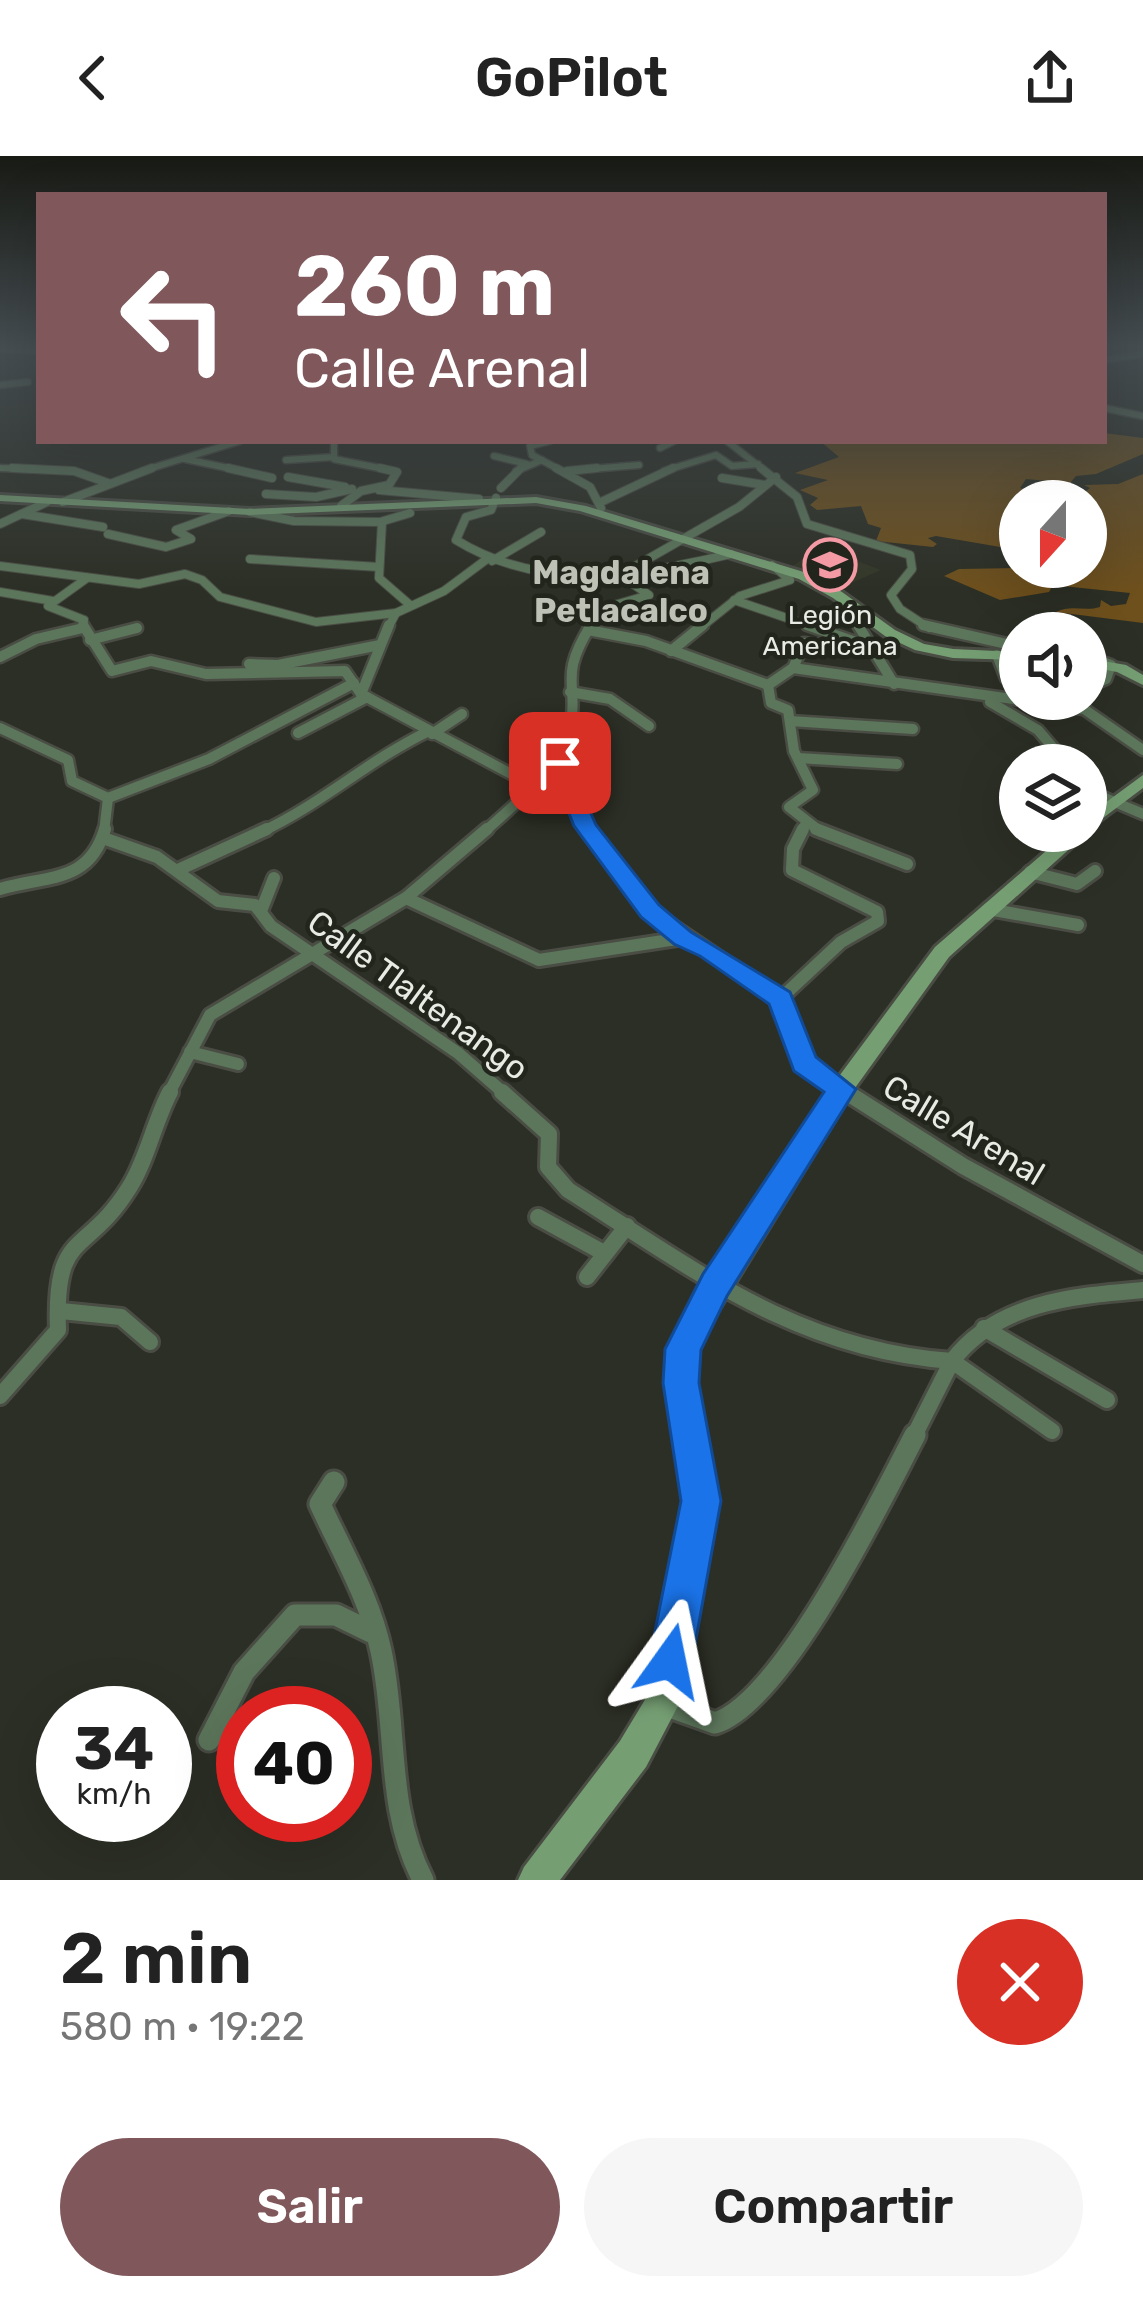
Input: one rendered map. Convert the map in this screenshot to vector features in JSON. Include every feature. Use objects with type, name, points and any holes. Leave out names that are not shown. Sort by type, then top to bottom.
[{"type":"main road","points":[[0,498],[250,512],[479,499],[499,493],[600,508],[772,565],[842,595],[901,640],[951,653],[997,655]]},
{"type":"main road","points":[[1107,664],[1139,673]]},
{"type":"main road","points":[[1107,808],[1143,780]]},
{"type":"main road","points":[[537,1880],[633,1754],[662,1704],[701,1501],[681,1383],[683,1349],[715,1285],[842,1089],[942,952],[1054,852]]},
{"type":"street","points":[[212,444],[221,446]]},
{"type":"street","points":[[63,502],[229,444]]},
{"type":"street","points":[[333,457],[334,444]]},
{"type":"street","points":[[530,444],[530,452],[567,471],[600,508],[662,477],[662,472],[716,455],[732,466],[758,464]]},
{"type":"street","points":[[660,448],[668,444]]},
{"type":"street","points":[[730,444],[776,477],[803,505],[807,524],[910,555],[912,569],[891,595],[951,653]]},
{"type":"street","points":[[494,456],[527,464],[542,460]]},
{"type":"street","points":[[286,460],[333,457],[396,468],[394,481],[374,490]]},
{"type":"street","points":[[185,458],[272,478]]},
{"type":"street","points":[[318,482],[322,458]]},
{"type":"street","points":[[527,464],[499,493],[497,506],[466,518],[457,533],[460,544],[490,560],[560,576],[620,575],[731,554]]},
{"type":"street","points":[[567,471],[639,464]]},
{"type":"street","points":[[0,468],[74,472],[109,483]]},
{"type":"street","points":[[620,575],[739,507],[776,477]]},
{"type":"street","points":[[288,478],[334,481],[357,490]]},
{"type":"street","points":[[722,478],[765,485]]},
{"type":"street","points":[[341,506],[357,490]]},
{"type":"street","points":[[266,494],[316,497],[374,490],[479,499]]},
{"type":"street","points":[[0,524],[47,502]]},
{"type":"street","points":[[22,514],[174,546],[191,538],[176,530],[229,512]]},
{"type":"street","points":[[250,512],[294,521],[380,522],[410,513]]},
{"type":"street","points":[[380,522],[379,578],[410,605]]},
{"type":"street","points":[[0,566],[139,584],[185,574],[202,580],[220,597],[309,622],[396,613],[443,591],[541,532]]},
{"type":"street","points":[[250,559],[379,567]]},
{"type":"street","points":[[671,651],[734,600],[790,580],[772,565]]},
{"type":"street","points":[[0,1396],[50,1343],[61,1311],[56,1284],[62,1261],[130,1187],[148,1132],[218,1007],[406,898],[532,785],[570,734],[570,659],[604,605],[648,597],[620,575]]},
{"type":"street","points":[[88,578],[48,606],[84,620],[83,628],[112,671],[155,661],[206,674],[345,671],[364,696],[532,785]]},
{"type":"street","points":[[0,592],[53,601]]},
{"type":"street","points":[[842,595],[894,684]]},
{"type":"street","points":[[734,600],[870,650]]},
{"type":"street","points":[[298,733],[364,696],[382,665],[380,645],[396,613]]},
{"type":"street","points":[[911,618],[935,629],[999,643]]},
{"type":"street","points":[[0,657],[36,639],[83,628]]},
{"type":"street","points":[[90,640],[137,628]]},
{"type":"street","points":[[923,630],[935,629]]},
{"type":"street","points":[[588,630],[671,651],[768,685]]},
{"type":"street","points":[[768,685],[793,668],[804,643],[870,650]]},
{"type":"street","points":[[249,664],[278,665],[380,645]]},
{"type":"street","points":[[997,655],[999,660]]},
{"type":"street","points":[[1107,677],[1112,665]]},
{"type":"street","points":[[793,668],[986,699],[1084,709],[1143,750]]},
{"type":"street","points":[[0,728],[56,751],[68,760],[72,781],[108,798],[209,759],[354,682]]},
{"type":"street","points":[[768,685],[771,704],[788,710],[798,758],[813,790],[789,807],[805,825],[907,864]]},
{"type":"street","points":[[570,692],[610,699],[649,726]]},
{"type":"street","points":[[986,699],[1038,730],[1050,744]]},
{"type":"street","points":[[178,870],[316,806],[375,757],[462,714]]},
{"type":"street","points":[[790,721],[913,728]]},
{"type":"street","points":[[798,758],[897,764]]},
{"type":"street","points":[[555,759],[585,826],[650,911],[682,938],[710,950],[780,999],[841,942],[878,921],[877,912],[792,870],[793,848],[805,825]]},
{"type":"street","points":[[0,889],[76,871],[95,859],[106,839],[108,798]]},
{"type":"street","points":[[1107,801],[1143,814]]},
{"type":"street","name":"Calle Tlaltenango","points":[[106,839],[136,846],[218,901],[255,905],[271,926],[318,953],[458,1053],[549,1134],[548,1168],[556,1179],[715,1285],[781,1324],[826,1341],[921,1361],[952,1360]]},
{"type":"street","points":[[1030,872],[1077,884],[1095,871]]},
{"type":"street","points":[[261,911],[274,878]]},
{"type":"street","points":[[406,898],[539,961],[682,938]]},
{"type":"street","points":[[988,909],[1078,925]]},
{"type":"street","name":"Calle Arenal","points":[[780,999],[804,1063],[963,1166],[1143,1264]]},
{"type":"street","points":[[190,1052],[238,1064]]},
{"type":"street","points":[[538,1217],[604,1253]]},
{"type":"street","points":[[587,1276],[627,1226]]},
{"type":"street","points":[[662,1704],[704,1722],[723,1721],[764,1689],[898,1472],[965,1337],[1104,1292],[1143,1290]]},
{"type":"street","points":[[61,1311],[121,1317],[149,1342]]},
{"type":"street","points":[[984,1328],[1107,1400]]},
{"type":"street","points":[[952,1360],[1052,1431]]},
{"type":"street","points":[[334,1482],[320,1504],[376,1635],[406,1838],[423,1880]]},
{"type":"street","points":[[209,1740],[232,1685],[255,1654],[296,1615],[336,1615],[358,1621],[376,1635]]},
{"type":"shaded area","points":[[1107,433],[1143,438],[1143,454],[1096,474],[1073,480],[999,480],[999,547],[936,536],[928,538],[937,544],[933,547],[876,541],[881,528],[868,524],[861,506],[817,510],[810,505],[818,498],[800,490],[828,480],[795,473],[839,457],[824,444],[1107,444]]},
{"type":"shaded area","points":[[1143,474],[1143,623],[1107,618],[1107,612],[1056,612],[1100,607],[1101,600],[1111,606],[1126,604],[1130,593],[1082,588],[1107,588],[1107,484]]},
{"type":"shaded area","name":"Legión Americana","points":[[820,547],[881,570],[840,588],[790,568]]},
{"type":"shaded area","points":[[999,568],[999,588],[1051,588],[1000,600],[944,576],[959,569]]},
{"type":"place","name":"Legión Americana","points":[[830,565]]},
{"type":"district","name":"Magdalena Petlacalco","points":[[621,591]]},
{"type":"route","points":[[560,763],[585,826],[618,863],[650,911],[682,938],[710,950],[771,990],[788,1007],[804,1063],[842,1089],[715,1285],[683,1349],[681,1383],[701,1501],[670,1661]]}]
